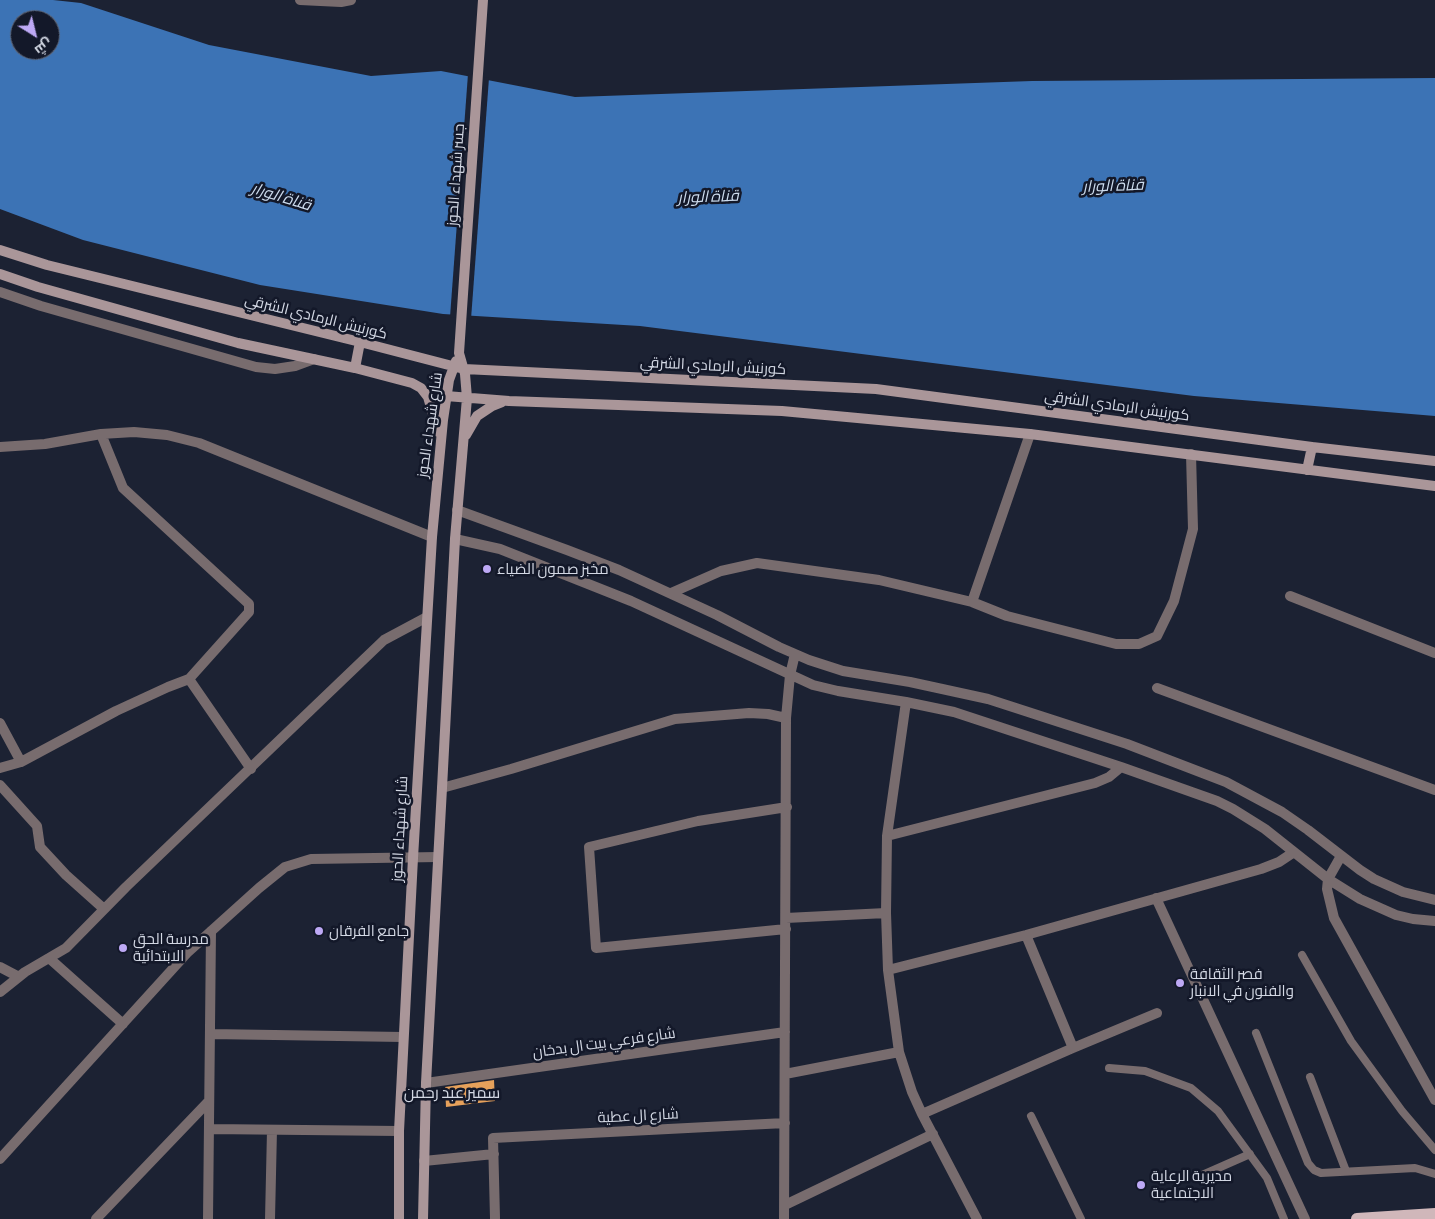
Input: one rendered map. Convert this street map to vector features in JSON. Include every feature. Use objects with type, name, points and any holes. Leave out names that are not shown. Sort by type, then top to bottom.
[{"type":"main road","name":"جسر شهداء الحوز","points":[[459,353],[483,0]]},
{"type":"main road","name":"كورنيش الرمادي الشرقي","points":[[0,250],[57,268],[464,369],[876,389],[1312,447],[1435,461]]},
{"type":"main road","points":[[0,274],[38,287],[238,342],[412,383],[425,393],[431,403],[440,440]]},
{"type":"main road","points":[[354,368],[360,342]]},
{"type":"main road","name":"شارع شهداء الحوز","points":[[399,1219],[399,1131],[403,1037],[432,537],[440,440],[446,396],[453,367],[459,353]]},
{"type":"main road","name":"شارع شهداء الحوز","points":[[423,1219],[426,1084],[455,539],[467,398],[467,382],[459,353]]},
{"type":"main road","points":[[446,396],[509,401],[782,411],[1030,434],[1435,486]]},
{"type":"main road","points":[[464,441],[471,424],[477,416],[492,406],[509,401]]},
{"type":"main road","points":[[1307,470],[1312,447]]},
{"type":"main road","points":[[1357,1219],[1435,1214]]},
{"type":"street","points":[[300,0],[319,2],[351,0]]},
{"type":"street","points":[[0,292],[41,306],[256,368],[275,369],[295,366],[314,359]]},
{"type":"street","points":[[0,447],[45,444],[101,434],[134,432],[167,435],[199,443],[432,537]]},
{"type":"street","points":[[0,768],[21,762],[116,711],[189,679],[249,612],[249,604],[123,488],[101,434]]},
{"type":"street","points":[[972,602],[1030,434]]},
{"type":"street","points":[[671,593],[721,570],[757,563],[879,580],[972,602],[1007,616],[1116,644],[1139,644],[1157,636],[1174,601],[1193,530],[1191,454]]},
{"type":"street","points":[[457,510],[567,550],[671,593],[809,660],[844,671],[918,683],[988,699],[1058,721],[1226,782],[1254,796],[1308,830],[1360,870],[1388,886],[1435,900]]},
{"type":"street","points":[[455,539],[500,549],[630,601],[790,676],[826,689],[954,712],[1217,801],[1234,809],[1265,829],[1328,879],[1360,899],[1387,911],[1413,919],[1435,921]]},
{"type":"street","points":[[1290,596],[1435,654]]},
{"type":"street","points":[[0,992],[19,977],[66,948],[104,909],[384,640],[428,617]]},
{"type":"street","points":[[784,1219],[786,718],[790,676],[795,654]]},
{"type":"street","points":[[189,679],[251,769]]},
{"type":"street","points":[[1157,688],[1435,790]]},
{"type":"street","points":[[906,702],[887,836],[886,913],[888,970],[899,1052],[912,1092],[922,1114],[978,1219]]},
{"type":"street","points":[[442,788],[511,770],[675,719],[749,713],[768,714],[786,718]]},
{"type":"street","points":[[0,723],[21,762]]},
{"type":"street","points":[[887,836],[1095,783],[1109,777],[1121,767]]},
{"type":"street","points":[[0,785],[37,826],[40,847],[66,876],[104,909]]},
{"type":"street","points":[[786,807],[698,821],[589,847],[596,948],[786,929]]},
{"type":"street","points":[[888,970],[1026,935],[1261,869],[1279,862],[1294,852]]},
{"type":"street","points":[[1341,856],[1328,879],[1326,888],[1338,928],[1435,1100]]},
{"type":"street","points":[[0,1159],[188,952],[285,867],[311,859],[438,857]]},
{"type":"street","points":[[1156,898],[1305,1219]]},
{"type":"street","points":[[786,918],[886,913]]},
{"type":"street","points":[[208,1219],[211,931]]},
{"type":"street","points":[[1026,935],[1073,1048]]},
{"type":"street","points":[[49,958],[123,1024]]},
{"type":"street","points":[[0,966],[19,977]]},
{"type":"street","points":[[922,1114],[1073,1048],[1157,1014]]},
{"type":"street","name":"شارع فرعي بيت ال بدخان","points":[[426,1084],[785,1032]]},
{"type":"street","points":[[210,1034],[403,1037]]},
{"type":"street","points":[[785,1074],[899,1052]]},
{"type":"street","points":[[100,1217],[209,1101]]},
{"type":"street","name":"شارع ال عطية","points":[[494,1154],[493,1138],[785,1124]]},
{"type":"street","points":[[209,1129],[399,1131]]},
{"type":"street","points":[[270,1219],[272,1130]]},
{"type":"street","points":[[785,1205],[933,1134]]},
{"type":"street","points":[[424,1161],[494,1154],[495,1218]]},
{"type":"lane","points":[[1302,955],[1351,1041],[1402,1110],[1435,1150]]},
{"type":"lane","points":[[1256,1033],[1308,1163],[1314,1170],[1320,1173],[1415,1168],[1435,1174]]},
{"type":"lane","points":[[1110,1068],[1145,1071],[1190,1088],[1218,1111],[1267,1178],[1284,1219]]},
{"type":"lane","points":[[1310,1077],[1346,1171]]},
{"type":"lane","points":[[1031,1116],[1081,1219]]},
{"type":"lane","points":[[1200,1176],[1250,1154]]},
{"type":"water","name":"قناة الورار","points":[[0,0],[53,0],[81,3],[209,45],[371,76],[441,71],[575,97],[1032,81],[1435,78],[1435,416],[1194,396],[640,326],[443,314],[260,285],[83,240],[0,209]]},
{"type":"pier","points":[[468,74],[489,78],[471,319],[450,317]]},
{"type":"building","name":"سمير عبد رحمن","points":[[494,1080],[495,1101],[446,1107],[445,1087]]},
{"type":"place","name":"مخبز صمون الضياء","points":[[487,569]]},
{"type":"place","name":"جامع الفرقان","points":[[319,931]]},
{"type":"place","name":"مدرسة الحق الابتدائية","points":[[123,948]]},
{"type":"place","name":"فصر الثقافة والفنون في الانبار","points":[[1180,983]]},
{"type":"place","name":"مديرية الرعاية الاجتماعية","points":[[1141,1185]]},
{"type":"district","name":"سمير عبد رحمن","points":[[452,1093]]}]
